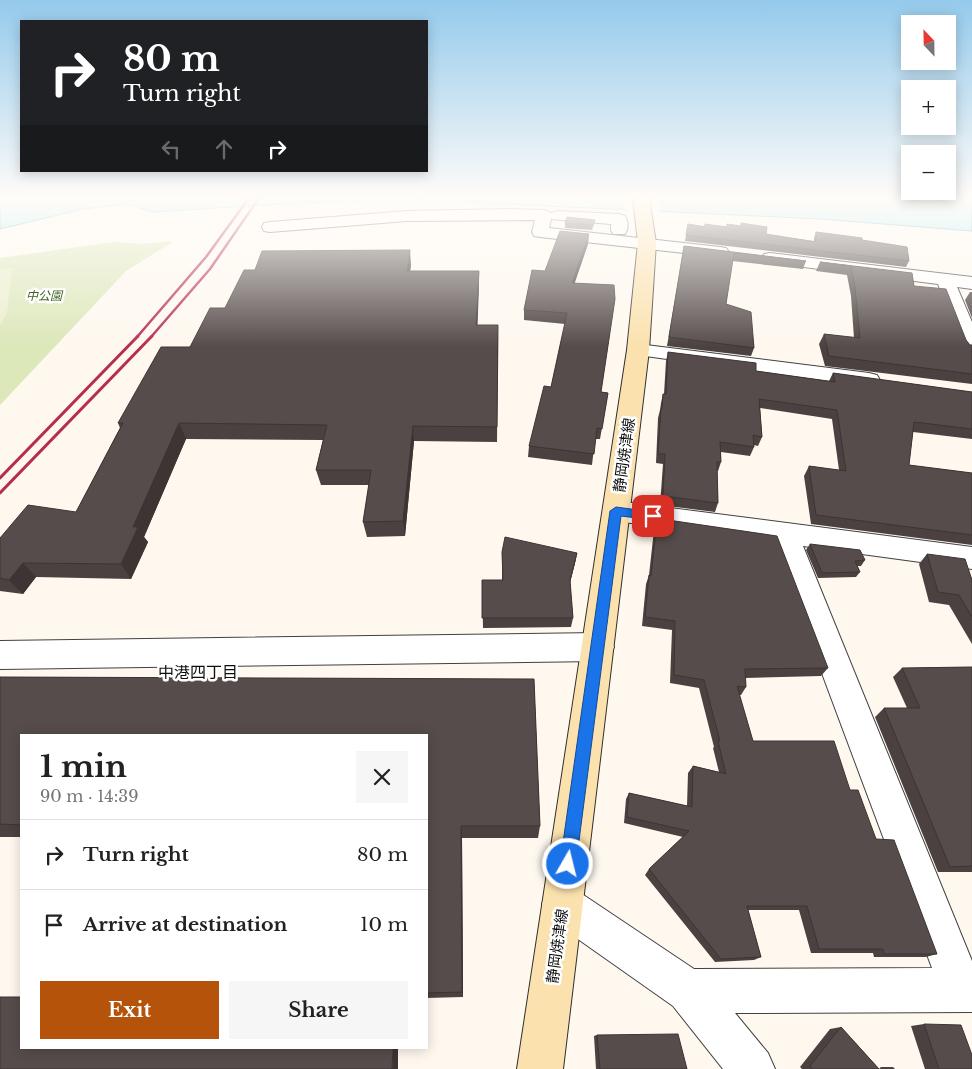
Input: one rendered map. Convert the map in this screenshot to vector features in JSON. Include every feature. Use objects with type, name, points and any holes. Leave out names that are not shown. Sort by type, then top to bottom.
[{"type":"main road","name":"静岡焼津線","points":[[540,1069],[638,350],[646,248]]},
{"type":"street","points":[[703,248],[735,253]]},
{"type":"street","points":[[754,256],[972,283]]},
{"type":"street","points":[[945,279],[972,348]]},
{"type":"street","points":[[638,350],[894,383]]},
{"type":"street","points":[[616,511],[972,558]]},
{"type":"street","points":[[688,991],[967,990],[784,534]]},
{"type":"street","points":[[0,655],[598,647]]},
{"type":"street","points":[[562,904],[688,991],[752,1069]]},
{"type":"green space","name":"中公園","points":[[72,248],[163,248],[126,271],[0,405],[0,258]]},
{"type":"green space","points":[[12,268],[7,313],[0,325],[0,270]]},
{"type":"building","points":[[554,248],[584,248],[572,283],[614,285],[615,299],[601,392],[608,393],[602,429],[597,428],[594,454],[529,446],[544,386],[551,387],[567,313],[524,310],[532,270],[545,271]]},
{"type":"building","points":[[684,248],[699,248],[806,261],[734,253],[726,304],[751,312],[754,348],[669,337]]},
{"type":"building","points":[[797,248],[907,248],[909,261]]},
{"type":"building","points":[[410,250],[407,271],[479,271],[476,325],[498,325],[497,427],[413,426],[403,521],[363,522],[371,470],[316,470],[327,425],[179,423],[133,527],[138,527],[121,564],[23,563],[9,580],[0,578],[0,538],[28,505],[76,512],[123,423],[118,423],[161,347],[190,347],[210,308],[225,308],[244,270],[255,270],[262,251]]},
{"type":"building","points":[[820,262],[912,273],[914,286],[946,289],[966,340],[972,345],[972,374],[829,356],[824,334],[860,338],[851,266]]},
{"type":"building","points":[[668,352],[756,363],[756,371],[835,382],[833,373],[972,392],[972,429],[914,422],[909,465],[972,473],[972,535],[816,515],[809,466],[846,471],[837,410],[759,399],[762,437],[753,435],[754,447],[720,442],[721,462],[717,462],[718,503],[663,496],[665,454],[658,454],[663,394],[666,394]]},
{"type":"building","points":[[661,519],[777,536],[828,668],[745,669],[746,687],[737,686],[753,741],[834,741],[850,790],[858,790],[876,839],[894,840],[937,954],[884,954],[883,949],[819,949],[807,906],[747,906],[761,957],[721,959],[649,869],[689,831],[627,817],[629,793],[692,807],[693,766],[726,774],[718,741],[720,741],[704,680],[674,675],[675,621],[645,617],[657,520],[661,521]]},
{"type":"building","points":[[505,537],[577,553],[570,580],[573,618],[482,618],[482,580],[503,580],[502,552]]},
{"type":"building","points":[[810,544],[860,550],[865,560],[855,561],[860,572],[822,573]]},
{"type":"building","points":[[927,554],[965,559],[972,580],[972,617],[959,595],[938,592]]},
{"type":"building","points":[[972,667],[972,866],[950,867],[884,708],[920,708],[902,668]]},
{"type":"building","points":[[0,677],[534,679],[540,826],[461,826],[462,992],[428,993],[428,734],[20,734],[20,825],[0,824]]},
{"type":"building","points":[[0,997],[20,997],[20,1049],[393,1049],[392,1069],[0,1069]]},
{"type":"building","points":[[924,1024],[961,1025],[972,1055],[972,1069],[939,1069]]},
{"type":"building","points":[[841,1027],[879,1069],[812,1069],[810,1066]]},
{"type":"building","points":[[678,1034],[687,1069],[600,1069],[597,1035]]},
{"type":"railway","points":[[137,337],[213,248]]},
{"type":"railway","points":[[151,337],[210,269],[225,248]]},
{"type":"railway","points":[[0,478],[138,336]]},
{"type":"railway","points":[[0,493],[152,336]]},
{"type":"district","name":"中港四丁目","points":[[198,672]]},
{"type":"route","points":[[568,864],[616,511],[653,516]]}]
